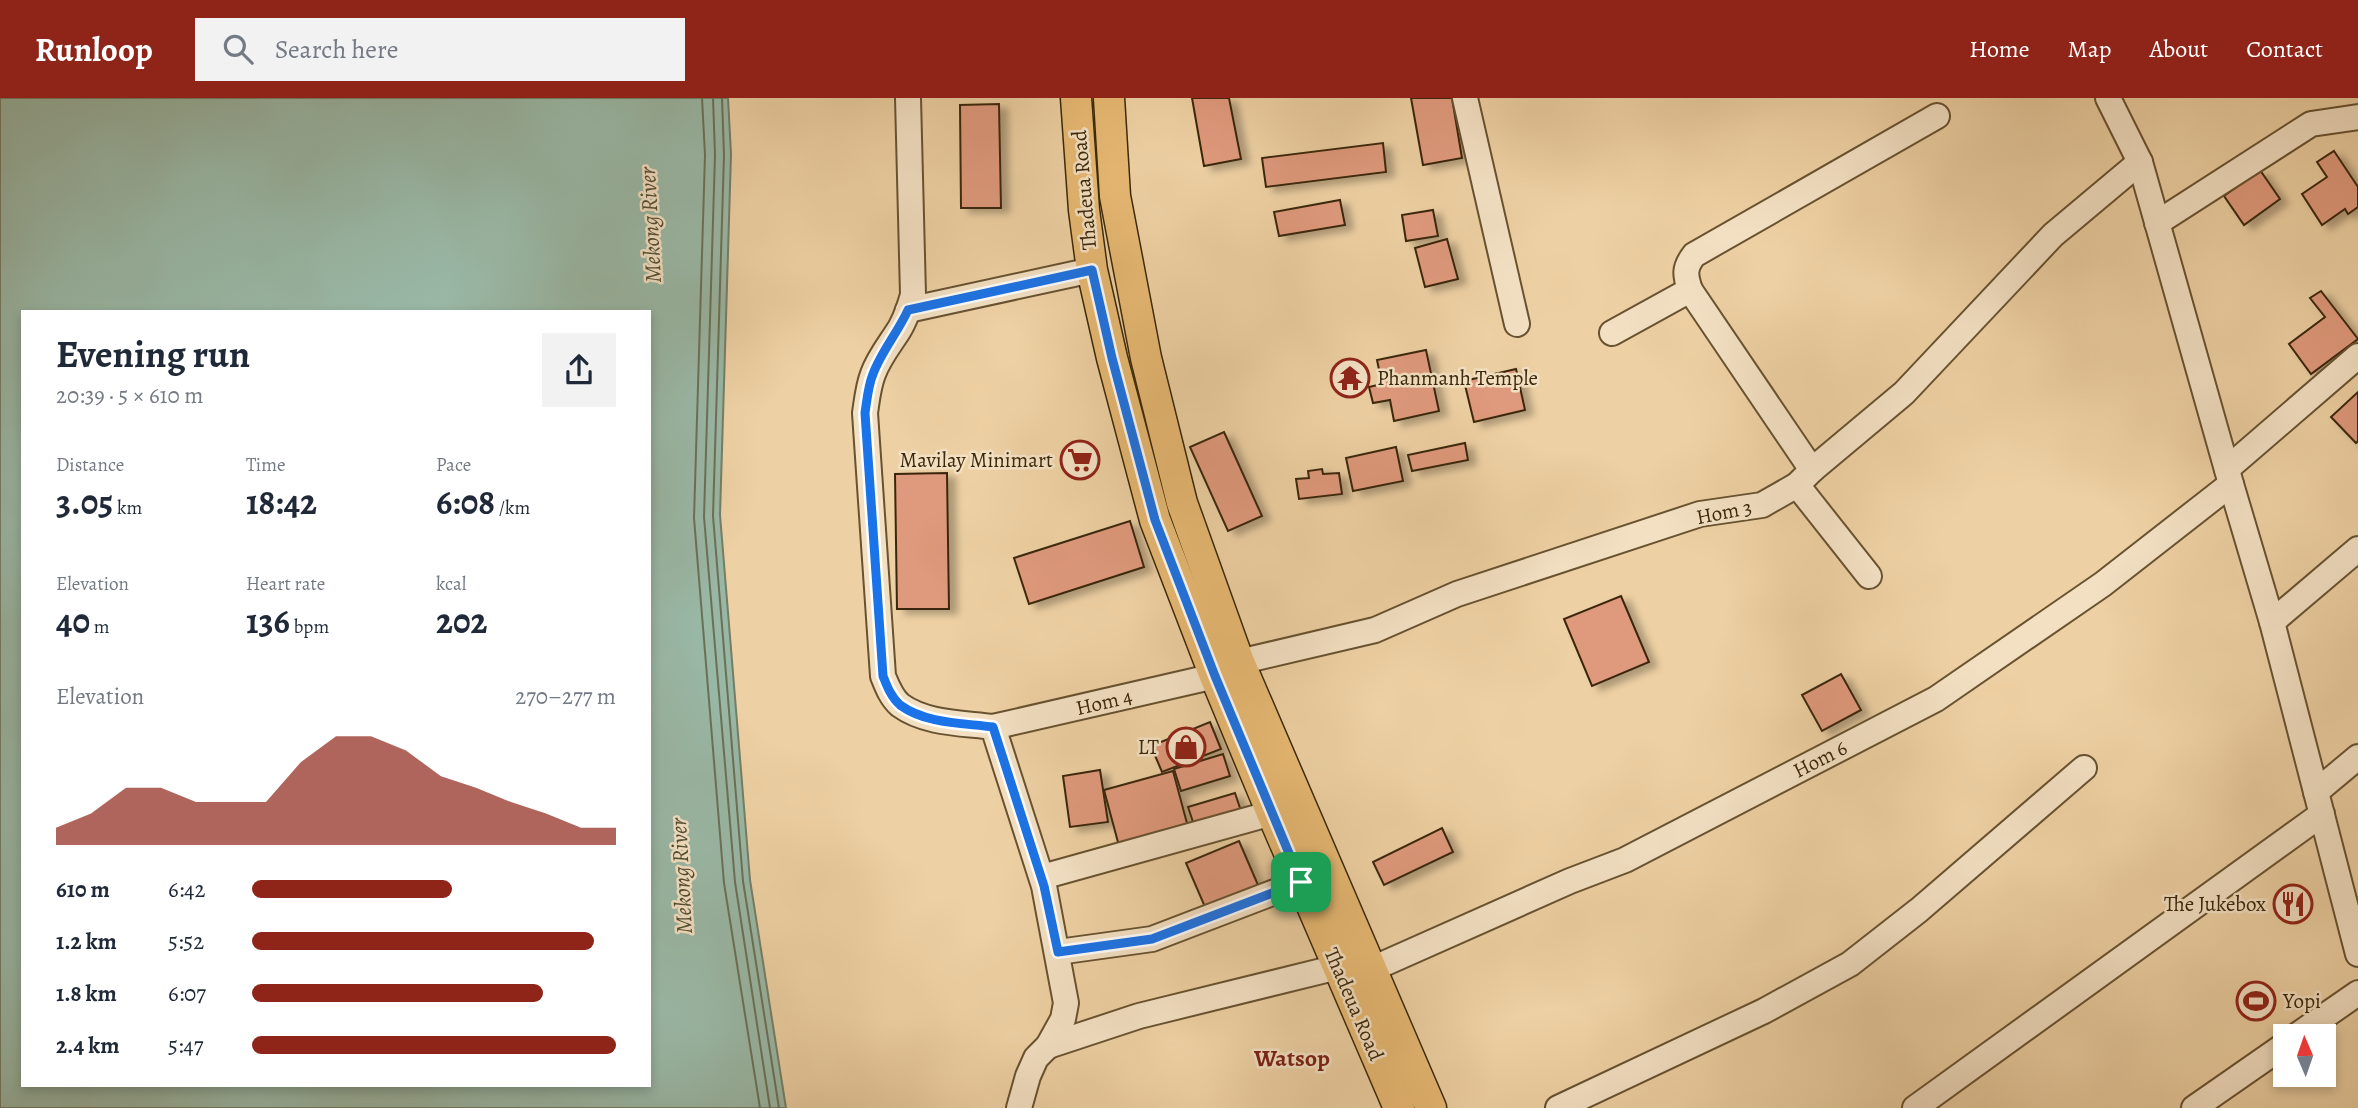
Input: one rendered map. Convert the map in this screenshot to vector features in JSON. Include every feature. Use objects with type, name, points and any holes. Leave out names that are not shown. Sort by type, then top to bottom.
[{"type":"main road","name":"Thadeua Road","points":[[1076,98],[1084,210],[1092,270],[1112,358],[1155,520],[1372,969],[1432,1108]]},
{"type":"main road","name":"Thadeua Road","points":[[1109,98],[1115,196],[1146,358],[1227,669],[1272,813],[1399,1108]]},
{"type":"street","points":[[908,98],[913,295],[897,334],[873,372],[865,413],[883,676],[894,699],[914,712],[928,718],[993,727],[1042,877],[1066,1003],[1063,1019],[1048,1046],[1036,1058],[1019,1108]]},
{"type":"street","points":[[1465,98],[1517,324]]},
{"type":"street","points":[[2108,98],[2140,162],[2272,622],[2319,803],[2353,913],[2358,954]]},
{"type":"street","points":[[1869,576],[1804,477],[1690,290],[1685,277],[1686,265],[1694,255],[1937,116]]},
{"type":"street","points":[[2157,223],[2311,124],[2358,117]]},
{"type":"street","name":"Hom 3","points":[[1227,669],[1375,630],[1457,594],[1700,514],[1762,505],[1804,477],[1905,393],[2053,235],[2140,162]]},
{"type":"street","points":[[908,310],[1092,270]]},
{"type":"street","points":[[1612,333],[1690,290]]},
{"type":"street","name":"Hom 6","points":[[1372,969],[1570,881],[1625,860],[1936,699],[2103,584],[2229,476],[2358,356]]},
{"type":"street","points":[[2272,622],[2358,549]]},
{"type":"street","name":"Hom 4","points":[[993,727],[1227,669]]},
{"type":"street","points":[[1915,1108],[2319,803],[2358,757]]},
{"type":"street","points":[[1558,1108],[1764,1011],[1850,964],[1919,910],[2084,768]]},
{"type":"street","points":[[1042,877],[1272,813]]},
{"type":"street","points":[[1058,952],[1152,939],[1301,882]]},
{"type":"street","points":[[1048,1046],[1139,1016],[1339,967],[1372,969]]},
{"type":"street","points":[[2314,1024],[2358,993]]},
{"type":"street","points":[[2194,1108],[2273,1053]]},
{"type":"water","name":"Mekong River","points":[[0,98],[728,98],[731,154],[720,515],[750,880],[786,1108],[0,1108]]},
{"type":"building","points":[[1192,98],[1229,98],[1241,159],[1204,166]]},
{"type":"building","points":[[1411,98],[1452,98],[1462,158],[1423,165]]},
{"type":"building","points":[[999,104],[1001,208],[961,208],[960,105]]},
{"type":"building","points":[[1383,143],[1386,172],[1266,187],[1262,158]]},
{"type":"building","points":[[2334,151],[2358,187],[2358,207],[2348,214],[2345,209],[2322,225],[2302,194],[2327,177],[2317,162]]},
{"type":"building","points":[[2260,170],[2280,199],[2244,225],[2224,196]]},
{"type":"building","points":[[1340,200],[1345,225],[1279,236],[1274,212]]},
{"type":"building","points":[[1433,210],[1438,236],[1406,241],[1402,215]]},
{"type":"building","points":[[1447,239],[1458,279],[1425,287],[1415,248]]},
{"type":"building","points":[[2321,291],[2358,339],[2311,374],[2289,344],[2325,317],[2310,298]]},
{"type":"building","points":[[1426,350],[1439,411],[1394,421],[1390,400],[1373,403],[1369,387],[1382,384],[1377,360]]},
{"type":"building","points":[[1516,369],[1525,410],[1474,422],[1464,381]]},
{"type":"building","points":[[2358,392],[2358,441],[2356,443],[2331,417]]},
{"type":"building","points":[[1224,432],[1262,516],[1228,531],[1190,447]]},
{"type":"building","points":[[1465,443],[1468,460],[1412,471],[1408,455]]},
{"type":"building","points":[[1396,447],[1403,481],[1353,491],[1346,458]]},
{"type":"building","points":[[1322,469],[1323,474],[1339,473],[1342,494],[1299,499],[1296,479],[1309,478],[1308,471]]},
{"type":"building","points":[[947,473],[949,609],[897,609],[895,474]]},
{"type":"building","points":[[1130,521],[1144,567],[1029,604],[1014,558]]},
{"type":"building","points":[[1621,596],[1649,662],[1592,686],[1564,619]]},
{"type":"building","points":[[1841,674],[1861,710],[1822,731],[1802,695]]},
{"type":"building","points":[[1210,722],[1221,749],[1162,772],[1151,746]]},
{"type":"building","points":[[1223,754],[1230,776],[1181,791],[1174,769]]},
{"type":"building","points":[[1100,770],[1108,822],[1070,827],[1063,776]]},
{"type":"building","points":[[1173,771],[1188,827],[1119,846],[1104,790]]},
{"type":"building","points":[[1235,793],[1243,817],[1196,831],[1188,807]]},
{"type":"building","points":[[1442,828],[1453,852],[1384,885],[1373,862]]},
{"type":"building","points":[[1239,841],[1258,885],[1205,907],[1186,863]]},
{"type":"place","name":"Phanmanh Temple","points":[[1350,378]]},
{"type":"place","name":"Mavilay Minimart","points":[[1080,460]]},
{"type":"place","name":"LT","points":[[1186,747]]},
{"type":"place","name":"The Jukebox","points":[[2293,904]]},
{"type":"place","name":"Yopi","points":[[2256,1001]]},
{"type":"district","name":"Watsop","points":[[1292,1058]]},
{"type":"route","points":[[1092,270],[1112,358],[1155,520],[1215,676],[1301,882],[1152,939],[1058,952],[1044,886],[993,727],[928,718],[914,712],[899,704],[890,693],[883,676],[865,413],[873,372],[897,334],[908,310],[1092,270]]}]
